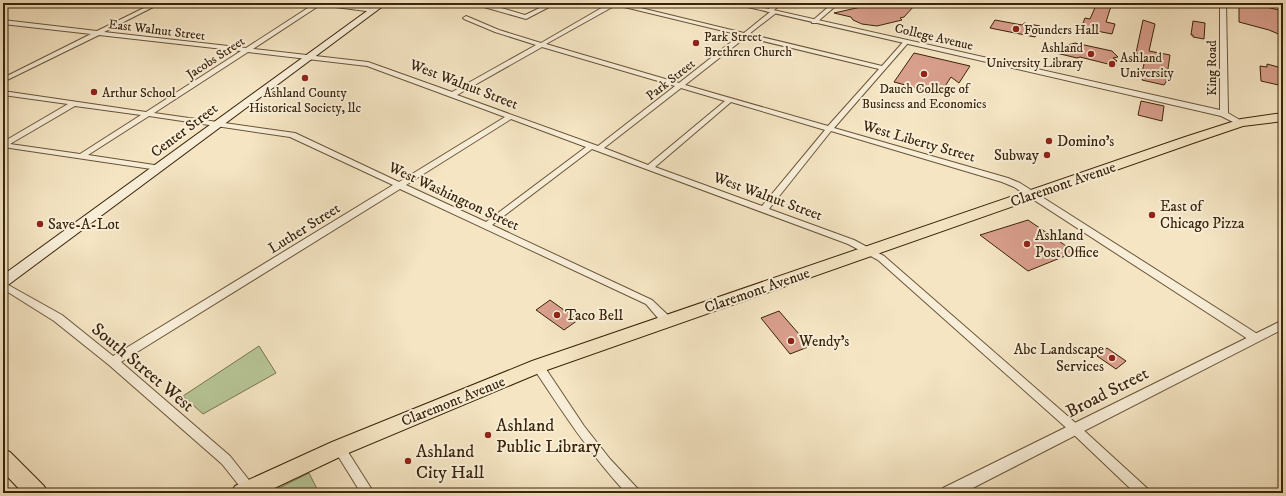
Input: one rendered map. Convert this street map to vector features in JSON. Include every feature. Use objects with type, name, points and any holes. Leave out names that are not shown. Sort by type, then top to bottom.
[{"type":"main road","name":"Center Street","points":[[3,282],[383,3]]},
{"type":"main road","name":"Claremont Avenue","points":[[246,491],[339,448],[538,366],[1241,123],[1283,117]]},
{"type":"main road","points":[[3,458],[36,493]]},
{"type":"street","points":[[3,80],[158,3]]},
{"type":"street","points":[[317,3],[374,10]]},
{"type":"street","name":"Jacobs Street","points":[[82,156],[248,50],[317,3]]},
{"type":"street","points":[[480,3],[526,17],[548,6]]},
{"type":"street","points":[[452,95],[615,3],[883,68]]},
{"type":"street","name":"College Avenue","points":[[732,3],[1224,114]]},
{"type":"street","name":"Park Street","points":[[486,226],[682,85],[746,34],[779,3]]},
{"type":"street","points":[[814,22],[836,3]]},
{"type":"street","name":"King Road","points":[[1223,3],[1224,114],[1241,123]]},
{"type":"street","name":"West Liberty Street","points":[[466,18],[497,31],[542,45],[732,99],[1005,180],[1017,185],[1255,338]]},
{"type":"street","name":"East Walnut Street","points":[[3,22],[309,58]]},
{"type":"street","points":[[764,209],[829,129],[906,42]]},
{"type":"street","name":"West Walnut Street","points":[[309,58],[368,64],[764,209],[851,242],[869,251],[881,258],[1075,429],[1144,493]]},
{"type":"street","name":"West Washington Street","points":[[3,93],[292,135],[398,186],[649,302],[666,322]]},
{"type":"street","points":[[650,167],[732,99]]},
{"type":"street","points":[[3,145],[75,103]]},
{"type":"street","name":"Luther Street","points":[[113,362],[510,117]]},
{"type":"street","points":[[3,145],[158,168]]},
{"type":"street","name":"South Street West","points":[[3,285],[58,318],[113,362],[226,460],[246,491]]},
{"type":"street","name":"Broad Street","points":[[948,493],[1283,324]]},
{"type":"street","points":[[538,366],[580,429],[606,463],[634,493]]},
{"type":"street","points":[[339,448],[368,493]]},
{"type":"green space","points":[[259,346],[276,373],[203,414],[183,396]]},
{"type":"green space","points":[[309,473],[319,493],[269,493]]},
{"type":"building","points":[[879,3],[906,3],[915,5],[904,17],[900,18],[902,20],[877,26],[862,24],[853,20],[851,17],[834,13]]},
{"type":"building","points":[[1097,3],[1112,3],[1106,22],[1115,24],[1112,34],[1081,28],[1085,18],[1090,19]]},
{"type":"building","points":[[1239,3],[1283,11],[1283,36],[1269,30],[1239,22]]},
{"type":"building","name":"Founders Hall","points":[[995,20],[1022,25],[1024,23],[1040,26],[1035,37],[990,28]]},
{"type":"building","points":[[1143,20],[1155,24],[1149,51],[1170,55],[1166,82],[1164,85],[1142,80],[1143,78],[1141,77],[1146,55],[1136,53]]},
{"type":"building","points":[[1193,21],[1205,23],[1204,39],[1193,37],[1193,35],[1191,35]]},
{"type":"building","name":"Ashland University Library","points":[[1075,43],[1112,51],[1118,57],[1113,58],[1117,61],[1108,64],[1052,52],[1069,49],[1065,46]]},
{"type":"building","name":"Dauch College of Business and Economics","points":[[914,53],[970,66],[959,83],[951,77],[940,94],[894,82]]},
{"type":"building","points":[[1267,64],[1283,70],[1283,86],[1261,81],[1260,66],[1267,67]]},
{"type":"building","points":[[1141,101],[1164,106],[1162,121],[1138,115]]},
{"type":"building","name":"Ashland Post Office","points":[[1028,220],[1075,252],[1028,271],[980,235]]},
{"type":"building","name":"Taco Bell","points":[[550,300],[578,320],[564,330],[536,310]]},
{"type":"building","name":"Wendy's","points":[[779,311],[808,347],[790,354],[761,318]]},
{"type":"building","name":"Abc Landscape Services","points":[[1107,348],[1126,361],[1116,369],[1097,356]]},
{"type":"place","name":"Founders Hall","points":[[1016,29]]},
{"type":"place","name":"Park Street Brethren Church","points":[[696,43]]},
{"type":"place","name":"Ashland University Library","points":[[1091,54]]},
{"type":"place","name":"Ashland University","points":[[1112,64]]},
{"type":"place","name":"Dauch College of Business and Economics","points":[[924,74]]},
{"type":"place","name":"Ashland County Historical Society, llc","points":[[305,78]]},
{"type":"place","name":"Arthur School","points":[[94,92]]},
{"type":"place","name":"Domino's","points":[[1049,141]]},
{"type":"place","name":"Subway","points":[[1047,155]]},
{"type":"place","name":"East of Chicago Pizza","points":[[1152,215]]},
{"type":"place","name":"Save-A-Lot","points":[[40,224]]},
{"type":"place","name":"Ashland Post Office","points":[[1027,244]]},
{"type":"place","name":"Taco Bell","points":[[557,315]]},
{"type":"place","name":"Wendy's","points":[[791,341]]},
{"type":"place","name":"Abc Landscape Services","points":[[1112,358]]},
{"type":"place","name":"Ashland Public Library","points":[[488,435]]},
{"type":"place","name":"Ashland City Hall","points":[[408,461]]}]
